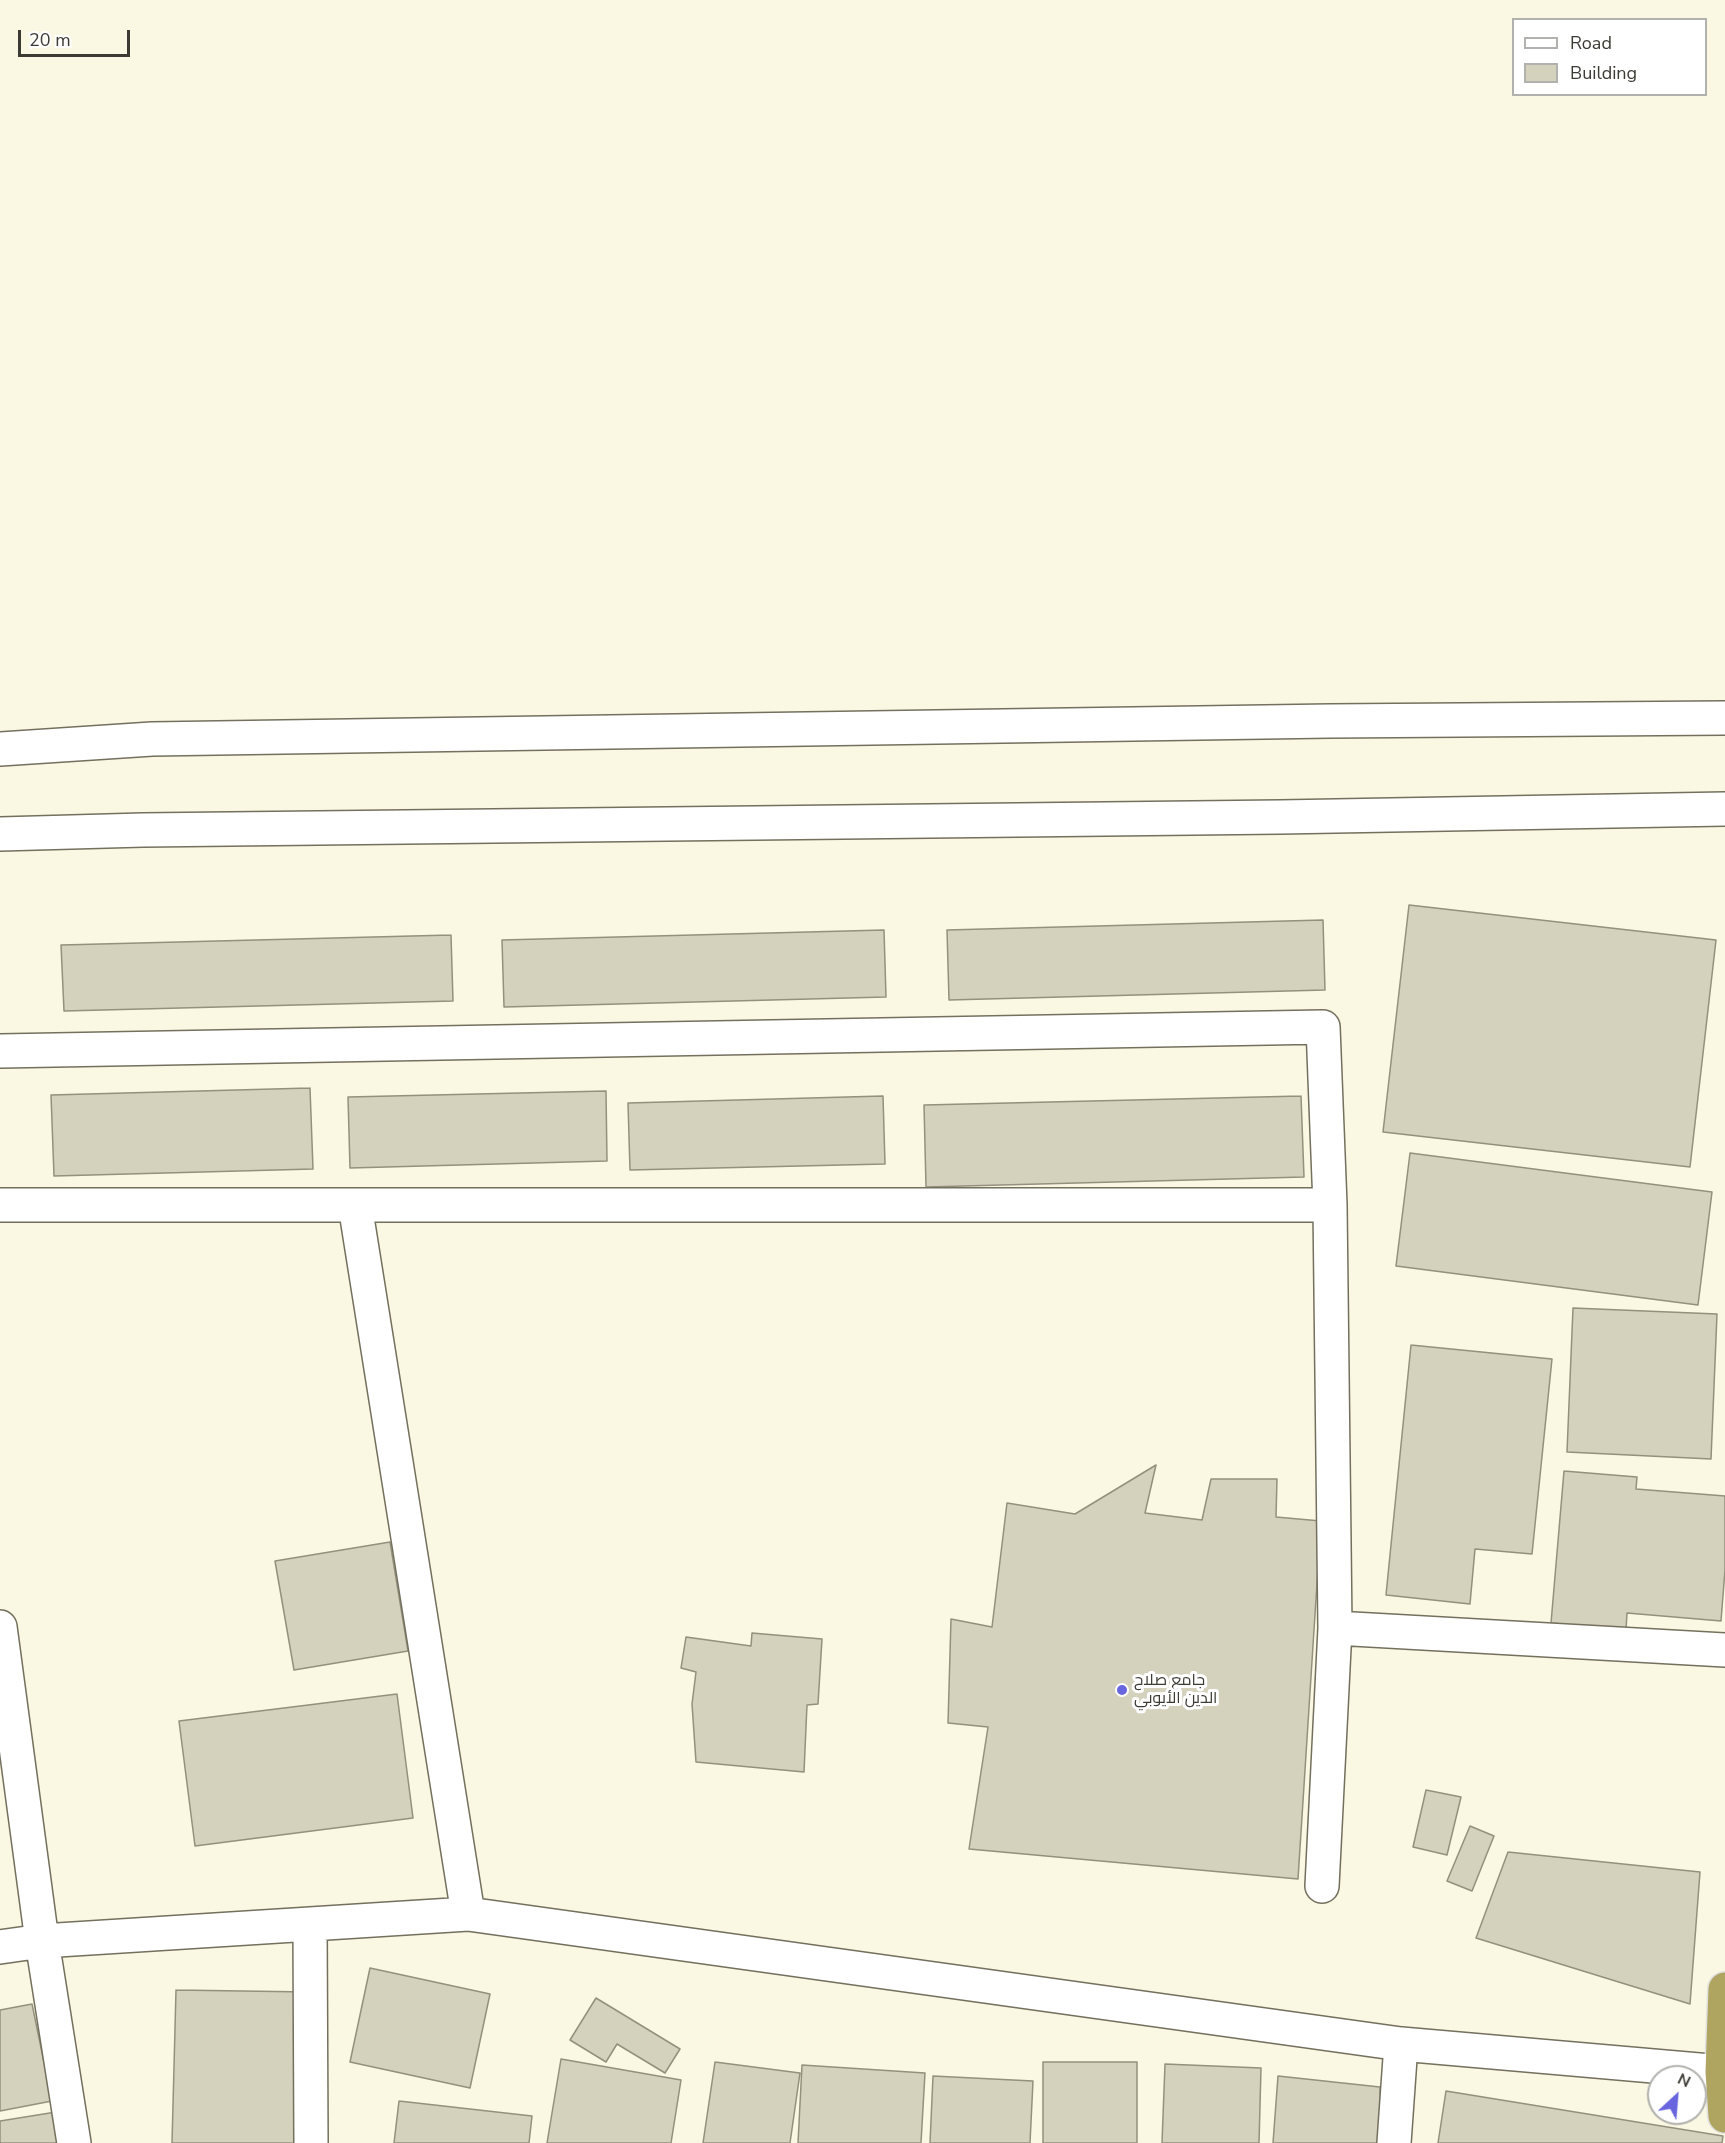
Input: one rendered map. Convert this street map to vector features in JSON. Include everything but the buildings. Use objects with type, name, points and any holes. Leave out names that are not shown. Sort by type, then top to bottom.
[{"type":"highway","points":[[1725,1989],[1722,2072],[1725,2116]]},
{"type":"street","points":[[0,749],[152,739],[1725,718]]},
{"type":"street","points":[[0,834],[143,830],[1280,817],[1725,809]]},
{"type":"street","points":[[0,1051],[1323,1027],[1330,1205],[1335,1628],[1322,1886]]},
{"type":"street","points":[[0,1205],[1330,1205]]},
{"type":"street","points":[[354,1205],[468,1914]]},
{"type":"street","points":[[0,1627],[42,1941],[74,2143]]},
{"type":"street","points":[[1335,1628],[1725,1650]]},
{"type":"street","points":[[0,1947],[42,1941],[468,1914],[1401,2044],[1722,2072]]},
{"type":"street","points":[[310,1924],[311,2143]]},
{"type":"street","points":[[1394,2143],[1401,2044]]},
{"type":"place","name":"جامع صلاح الدين الأيوبي","points":[[1122,1690]]}]
